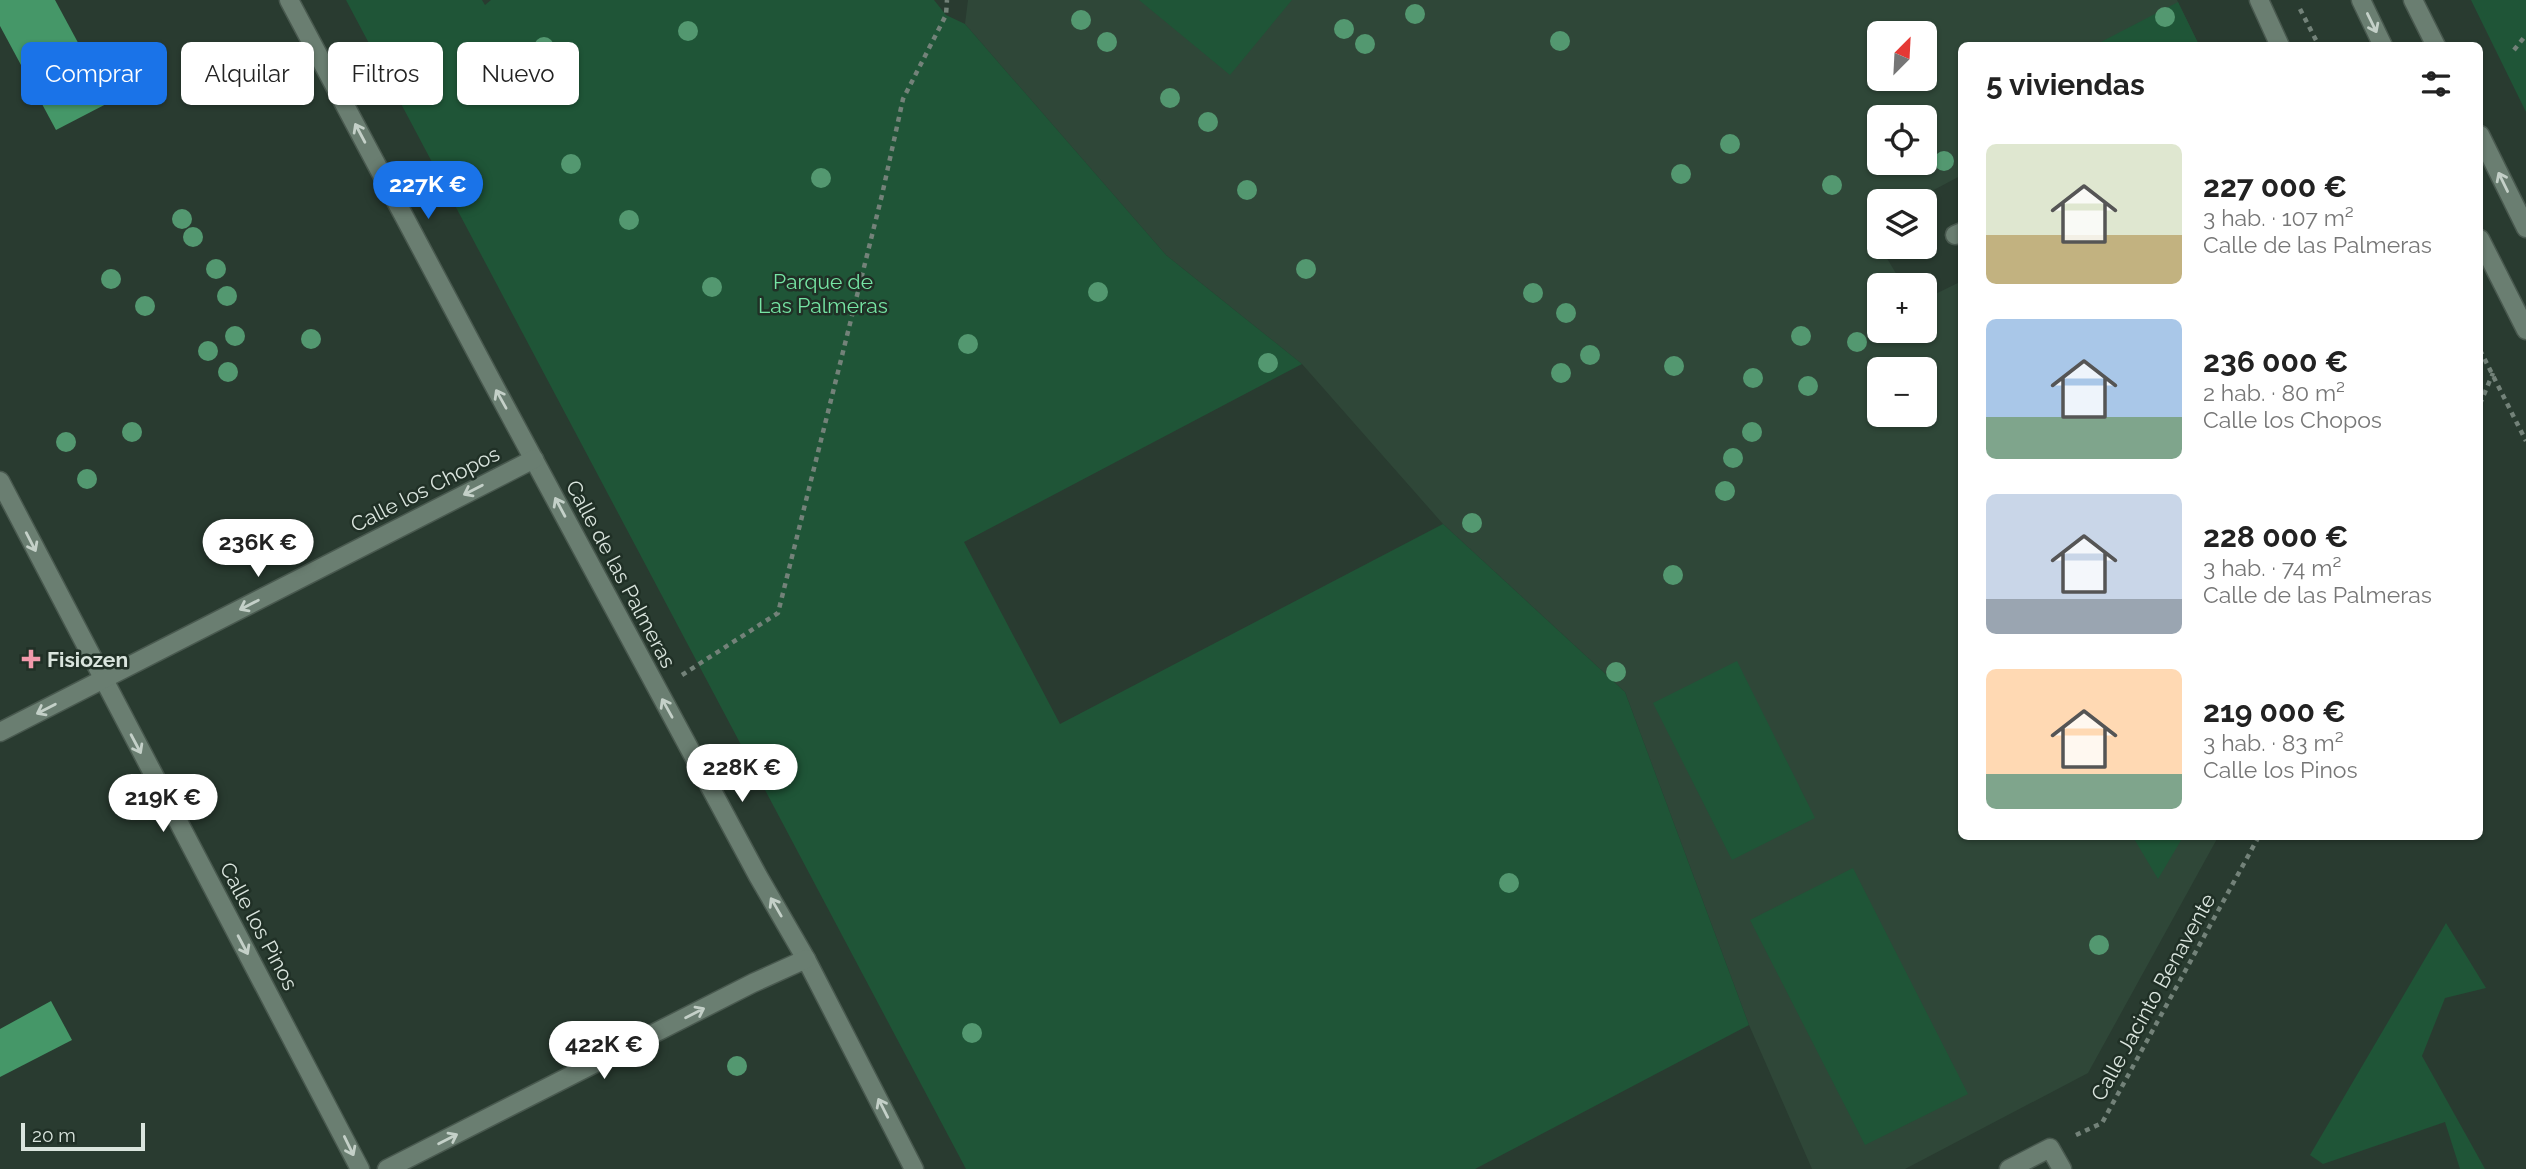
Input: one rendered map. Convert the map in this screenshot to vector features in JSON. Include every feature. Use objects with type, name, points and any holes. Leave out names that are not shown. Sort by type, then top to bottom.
[{"type":"street","name":"Calle de las Palmeras","points":[[289,0],[657,690],[806,959],[914,1169]]},
{"type":"street","points":[[2259,0],[2278,42]]},
{"type":"street","points":[[2361,0],[2381,42]]},
{"type":"street","points":[[2413,0],[2434,42]]},
{"type":"street","points":[[2483,141],[2526,229]]},
{"type":"street","points":[[2486,266],[2526,330]]},
{"type":"street","name":"Calle los Chopos","points":[[0,732],[534,459]]},
{"type":"street","name":"Calle los Pinos","points":[[0,481],[360,1169]]},
{"type":"street","points":[[387,1169],[753,983],[806,959]]},
{"type":"street","points":[[2009,1169],[2050,1148],[2062,1169]]},
{"type":"path","points":[[657,690],[778,613],[882,195],[902,99],[946,15],[947,0]]},
{"type":"path","points":[[2295,0],[2317,42]]},
{"type":"path","points":[[2514,50],[2526,35]]},
{"type":"path","points":[[2483,355],[2526,441]]},
{"type":"path","points":[[2483,397],[2493,373]]},
{"type":"path","name":"Calle Jacinto Benavente","points":[[2050,1148],[2102,1123],[2257,840]]},
{"type":"shaded area","points":[[0,0],[55,0],[78,42],[21,42],[21,65],[0,26]]},
{"type":"shaded area","points":[[968,0],[2177,0],[2198,42],[1958,42],[1958,177],[1936,189],[1867,189],[1867,259],[1887,259],[1896,273],[1867,273],[1867,343],[1937,343],[1937,293],[1958,283],[1958,840],[2216,840],[2088,1073],[1905,1169],[1812,1169],[1749,1025],[1625,692],[1443,524],[1302,364],[1166,255],[965,24]]},
{"type":"shaded area","points":[[43,105],[104,105],[56,130]]},
{"type":"shaded area","points":[[51,1001],[72,1040],[0,1077],[0,1029]]},
{"type":"green space","name":"Parque de Las Palmeras","points":[[346,0],[482,0],[485,5],[491,0],[934,0],[946,15],[965,24],[1166,255],[1302,364],[964,542],[1060,724],[1443,524],[1625,692],[1749,1025],[1475,1169],[966,1169],[402,105],[443,105],[443,42],[368,42]]},
{"type":"green space","points":[[1139,0],[1292,0],[1230,75]]},
{"type":"green space","points":[[2471,0],[2526,0],[2526,112]]},
{"type":"green space","points":[[2178,2],[2198,42],[2101,42]]},
{"type":"green space","points":[[1737,661],[1815,818],[1732,860],[1653,703]]},
{"type":"green space","points":[[2135,840],[2181,840],[2158,879]]},
{"type":"green space","points":[[1853,868],[1968,1094],[1865,1145],[1750,920]]},
{"type":"green space","points":[[2446,923],[2486,988],[2445,998],[2422,1056],[2485,1169],[2460,1169],[2445,1122],[2323,1164],[2310,1155]]},
{"type":"place","name":"Fisiozen","points":[[31,659]]}]
